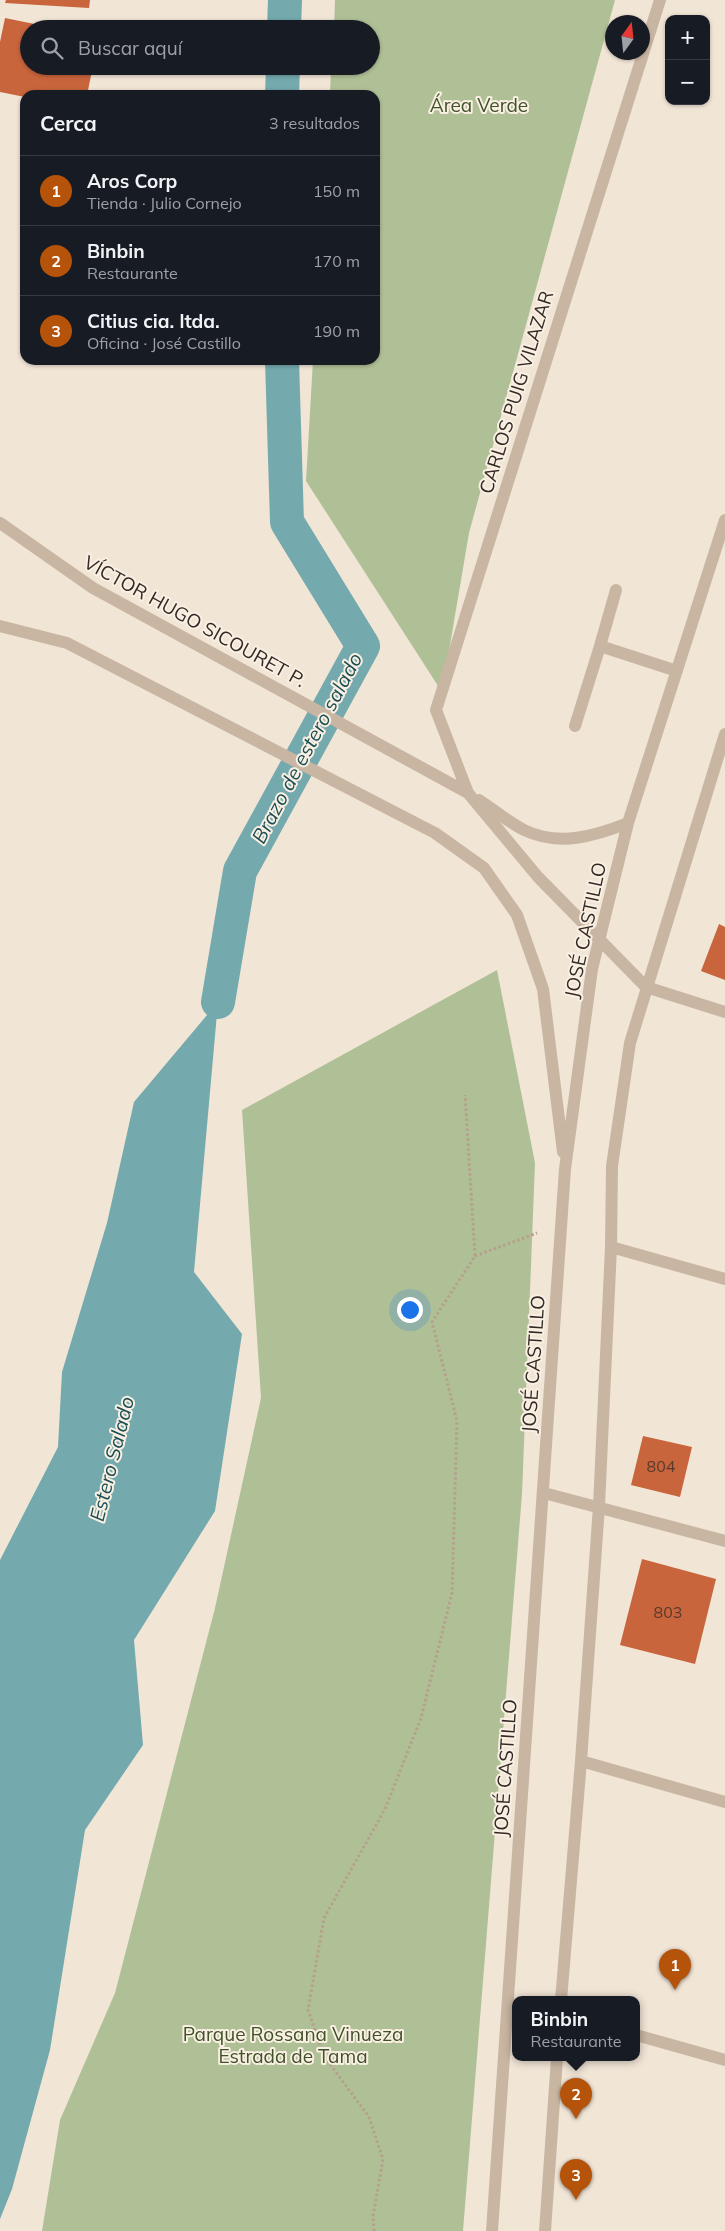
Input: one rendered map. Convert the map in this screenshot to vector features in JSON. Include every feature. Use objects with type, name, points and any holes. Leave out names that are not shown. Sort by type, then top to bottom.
[{"type":"street","name":"CARLOS PUIG VILAZAR","points":[[468,793],[436,710],[660,0]]},
{"type":"street","name":"JOSÉ CASTILLO","points":[[492,2231],[565,1169],[592,970],[628,822],[725,520]]},
{"type":"street","name":"VÍCTOR HUGO SICOURET P.","points":[[0,523],[93,588],[468,793],[538,877],[646,987],[725,1012]]},
{"type":"street","points":[[575,726],[616,590]]},
{"type":"street","points":[[0,626],[67,643],[435,833],[484,868],[517,915],[543,989],[565,1169]]},
{"type":"street","points":[[600,646],[677,671]]},
{"type":"street","points":[[561,1996],[581,1761],[599,1506],[611,1246],[612,1166],[630,1043],[725,734]]},
{"type":"street","points":[[468,793],[524,830],[559,838],[593,836],[628,822]]},
{"type":"street","points":[[611,1246],[725,1279]]},
{"type":"street","points":[[544,1493],[599,1506],[725,1542]]},
{"type":"street","points":[[581,1761],[725,1802]]},
{"type":"street","points":[[640,2036],[725,2060]]},
{"type":"street","points":[[545,2231],[557,2061]]},
{"type":"path","points":[[464,1095],[475,1256]]},
{"type":"path","points":[[374,2231],[374,2216],[383,2159],[369,2117],[324,2056],[308,2010],[324,1918],[385,1808],[421,1718],[452,1592],[457,1421],[432,1322],[475,1256],[561,1224]]},
{"type":"green space","name":"Área Verde","points":[[335,0],[615,0],[611,15],[605,15],[605,37],[469,533],[442,692],[306,481],[313,365],[380,365],[380,90],[330,90],[331,75],[380,75],[380,20],[334,20]]},
{"type":"green space","name":"Parque Rossana Vinueza Estrada de Tama","points":[[497,970],[535,1163],[522,1494],[463,2231],[42,2231],[60,2120],[115,1993],[215,1608],[261,1398],[242,1110]]},
{"type":"water","name":"Estero Salado","points":[[218,1002],[194,1272],[242,1334],[215,1511],[134,1640],[143,1745],[85,1830],[50,2050],[12,2189],[0,2219],[0,1560],[58,1447],[62,1372],[107,1223],[134,1102]]},
{"type":"building","points":[[6,0],[90,0],[89,8],[5,3]]},
{"type":"building","points":[[5,18],[20,21],[20,75],[91,75],[88,90],[20,90],[20,96],[0,92],[0,42]]},
{"type":"building","points":[[719,924],[725,927],[725,980],[701,971]]},
{"type":"building","points":[[643,1436],[692,1447],[680,1497],[631,1485]]},
{"type":"building","points":[[642,1559],[716,1579],[695,1664],[620,1645]]},
{"type":"waterway","name":"Brazo de estero salado","points":[[284,20],[285,0]]},
{"type":"waterway","name":"Brazo de estero salado","points":[[282,90],[283,75]]},
{"type":"waterway","name":"Brazo de estero salado","points":[[218,1002],[240,871],[363,646],[287,522],[282,365]]},
{"type":"place","name":"Aros Corp","points":[[675,1990]]},
{"type":"place","name":"Binbin","points":[[576,2119]]},
{"type":"place","name":"Citius cia. ltda.","points":[[576,2200]]}]
